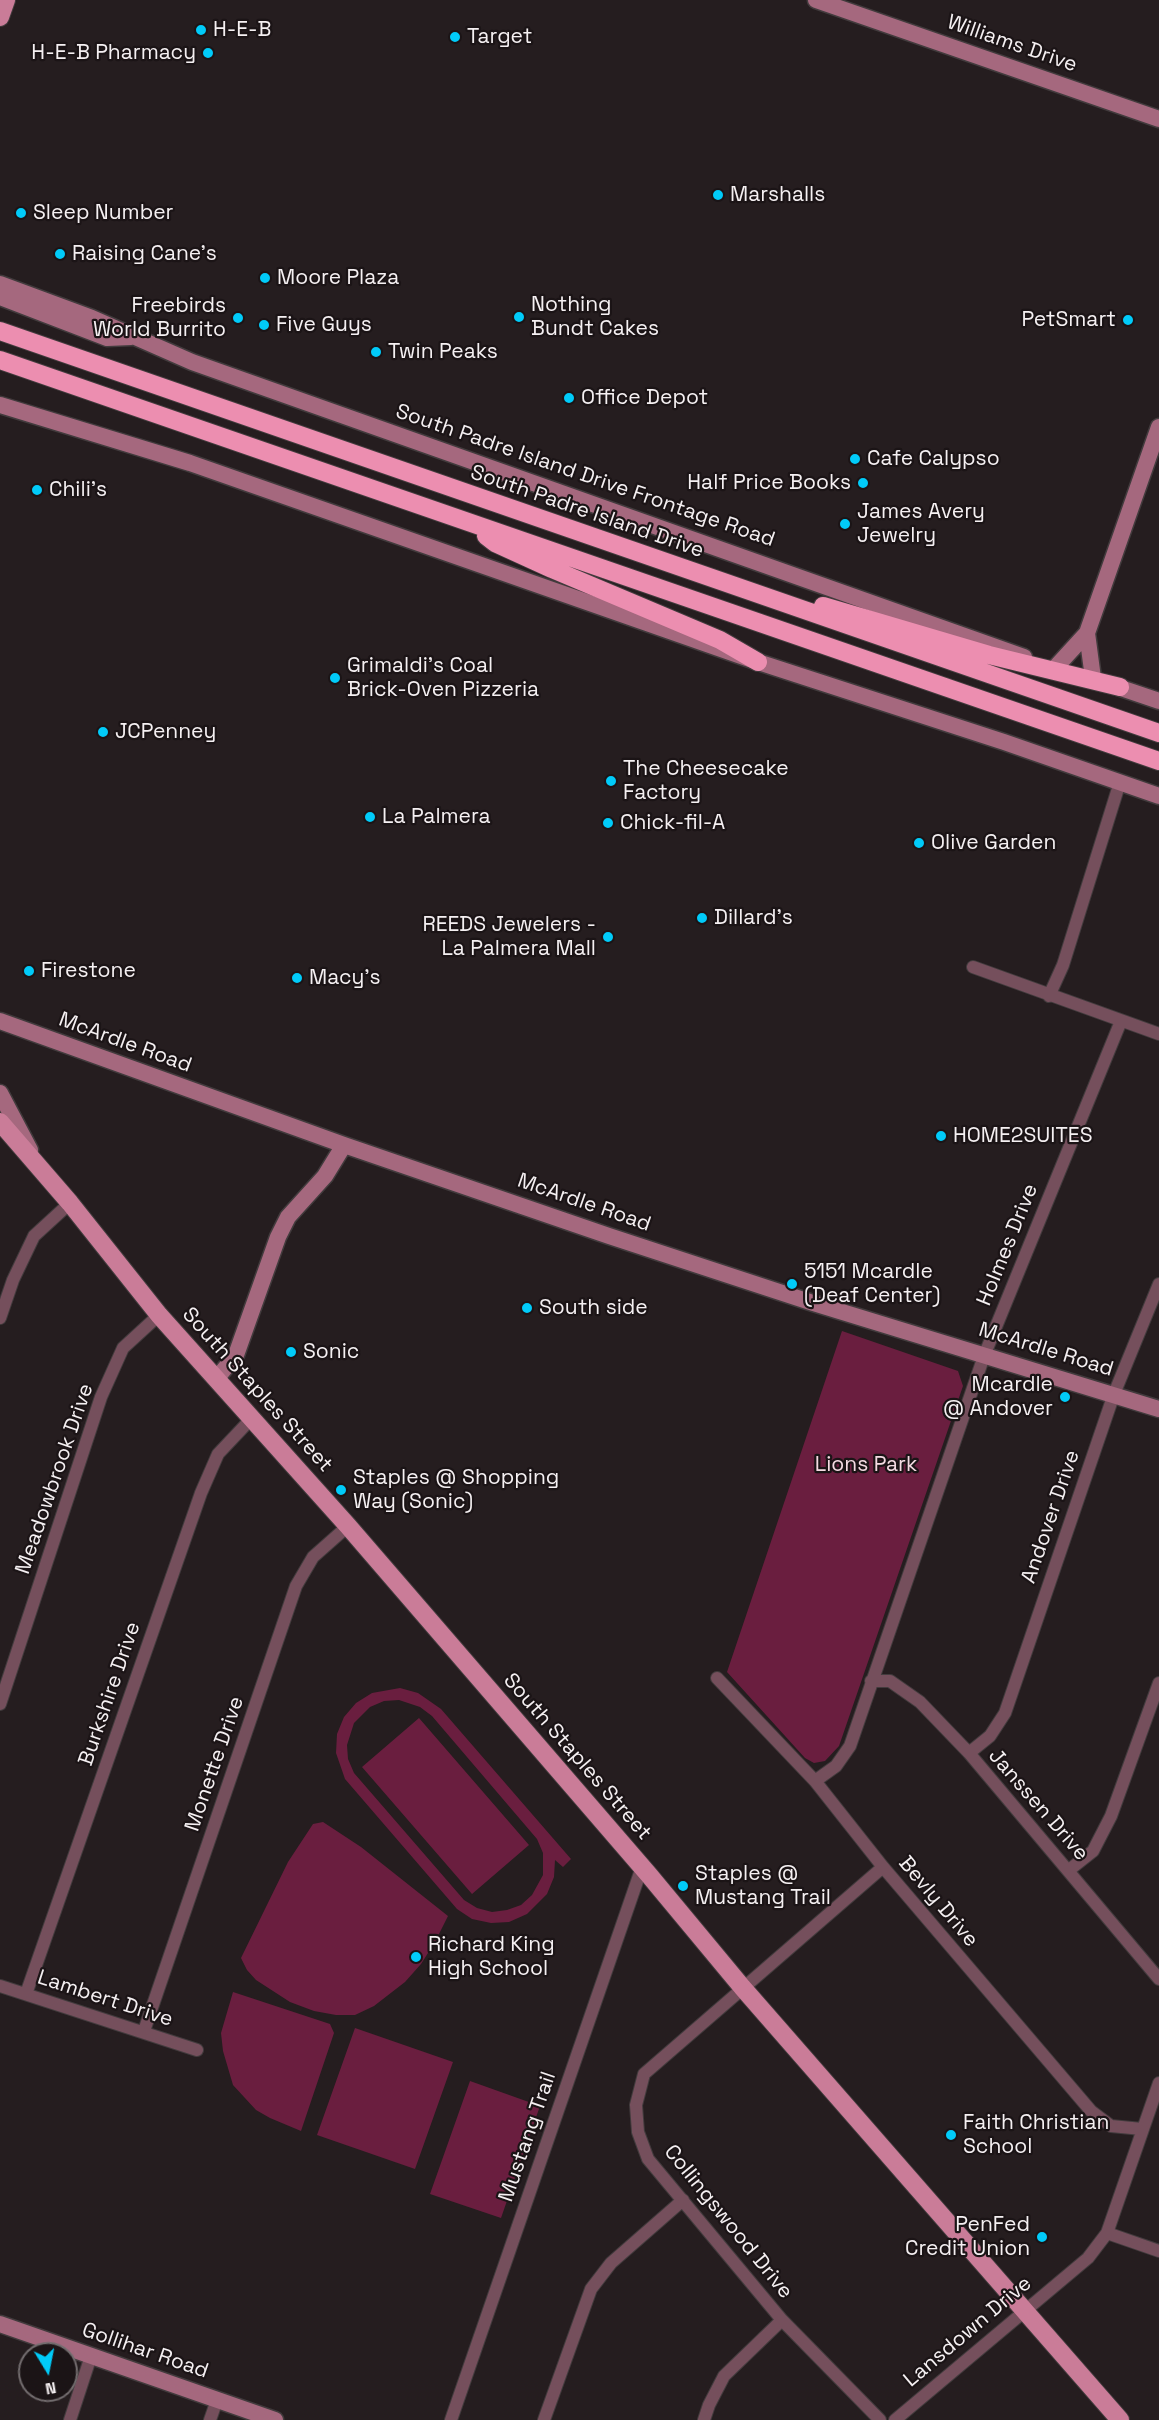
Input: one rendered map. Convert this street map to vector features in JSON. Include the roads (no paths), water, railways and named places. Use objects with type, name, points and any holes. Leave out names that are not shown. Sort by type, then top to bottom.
[{"type":"highway","name":"South Padre Island Drive","points":[[0,331],[1159,734]]},
{"type":"highway","points":[[0,360],[1159,761]]},
{"type":"highway","points":[[466,521],[495,543],[620,600],[720,640],[758,662]]},
{"type":"highway","points":[[736,588],[796,597],[989,655],[1120,687]]},
{"type":"main road","points":[[0,17],[6,0]]},
{"type":"main road","name":"Williams Drive","points":[[816,0],[1159,119]]},
{"type":"main road","name":"South Padre Island Drive Frontage Road","points":[[0,284],[92,318],[192,362],[800,575],[1055,668],[1159,701]]},
{"type":"main road","points":[[0,297],[107,338],[135,337]]},
{"type":"main road","points":[[2,404],[190,463],[758,662],[1159,796]]},
{"type":"main road","points":[[1055,668],[1087,633],[1159,427]]},
{"type":"main road","points":[[1087,633],[1092,678]]},
{"type":"main road","name":"McArdle Road","points":[[4,1025],[616,1239],[813,1303],[1159,1409]]},
{"type":"main road","points":[[0,1093],[39,1166]]},
{"type":"main road","name":"South Staples Street","points":[[0,1122],[70,1203],[159,1315],[348,1526],[642,1866],[742,1987],[1120,2420]]},
{"type":"main road","points":[[217,1378],[236,1355],[278,1237],[288,1217],[325,1176],[344,1145]]},
{"type":"main road","name":"Gollihar Road","points":[[0,2324],[275,2420]]},
{"type":"street","points":[[1049,996],[1063,965],[1120,782]]},
{"type":"street","points":[[973,967],[1159,1034]]},
{"type":"street","name":"Holmes Drive","points":[[815,1781],[836,1766],[850,1746],[984,1356],[1120,1021]]},
{"type":"street","points":[[0,1318],[13,1280],[34,1236],[70,1203]]},
{"type":"street","name":"Andover Drive","points":[[969,1753],[990,1736],[1005,1713],[1114,1394],[1159,1284]]},
{"type":"street","name":"Meadowbrook Drive","points":[[0,1704],[101,1397],[123,1348],[159,1315]]},
{"type":"street","name":"Burkshire Drive","points":[[26,1994],[201,1493],[218,1454],[252,1418]]},
{"type":"street","name":"Monette Drive","points":[[144,2031],[296,1586],[313,1557],[348,1526]]},
{"type":"street","name":"Bevly Drive","points":[[717,1678],[815,1781],[882,1867],[1091,2111],[1111,2126],[1142,2129]]},
{"type":"street","name":"Janssen Drive","points":[[871,1680],[890,1681],[913,1696],[969,1753],[1159,1979]]},
{"type":"street","points":[[1069,1870],[1094,1851],[1111,1816],[1159,1683]]},
{"type":"street","name":"Mustang Trail","points":[[452,2420],[642,1866]]},
{"type":"street","name":"Collingswood Drive","points":[[880,2420],[783,2320],[648,2159],[639,2132],[636,2105],[644,2074],[882,1867]]},
{"type":"street","name":"Lambert Drive","points":[[0,1986],[197,2049]]},
{"type":"street","name":"Lansdown Drive","points":[[895,2420],[1088,2258],[1107,2233],[1159,2083]]},
{"type":"street","points":[[544,2420],[591,2289],[611,2263],[682,2200]]},
{"type":"street","points":[[1107,2233],[1159,2251]]},
{"type":"street","points":[[704,2420],[709,2404],[724,2376],[783,2320]]},
{"type":"street","points":[[70,2420],[92,2356]]},
{"type":"street","points":[[210,2420],[217,2400]]},
{"type":"place","name":"H-E-B","points":[[201,30]]},
{"type":"place","name":"Target","points":[[455,37]]},
{"type":"place","name":"H-E-B Pharmacy","points":[[208,53]]},
{"type":"place","name":"Marshalls","points":[[718,195]]},
{"type":"place","name":"Sleep Number","points":[[21,213]]},
{"type":"place","name":"Raising Cane's","points":[[60,254]]},
{"type":"place","name":"Moore Plaza","points":[[265,278]]},
{"type":"place","name":"Nothing Bundt Cakes","points":[[519,317]]},
{"type":"place","name":"Freebirds World Burrito","points":[[238,318]]},
{"type":"place","name":"PetSmart","points":[[1128,320]]},
{"type":"place","name":"Five Guys","points":[[264,325]]},
{"type":"place","name":"Twin Peaks","points":[[376,352]]},
{"type":"place","name":"Office Depot","points":[[569,398]]},
{"type":"place","name":"Cafe Calypso","points":[[855,459]]},
{"type":"place","name":"Half Price Books","points":[[863,483]]},
{"type":"place","name":"Chili's","points":[[37,490]]},
{"type":"place","name":"James Avery Jewelry","points":[[845,524]]},
{"type":"place","name":"Grimaldi's Coal Brick-Oven Pizzeria","points":[[335,678]]},
{"type":"place","name":"JCPenney","points":[[103,732]]},
{"type":"place","name":"The Cheesecake Factory","points":[[611,781]]},
{"type":"place","name":"La Palmera","points":[[370,817]]},
{"type":"place","name":"Chick-fil-A","points":[[608,823]]},
{"type":"place","name":"Olive Garden","points":[[919,843]]},
{"type":"place","name":"Dillard's","points":[[702,918]]},
{"type":"place","name":"REEDS Jewelers - La Palmera Mall","points":[[608,937]]},
{"type":"place","name":"Firestone","points":[[29,971]]},
{"type":"place","name":"Macy's","points":[[297,978]]},
{"type":"place","name":"HOME2SUITES","points":[[941,1136]]},
{"type":"place","name":"5151 Mcardle (Deaf Center)","points":[[792,1284]]},
{"type":"place","name":"South side","points":[[527,1308]]},
{"type":"place","name":"Sonic","points":[[291,1352]]},
{"type":"place","name":"Mcardle @ Andover","points":[[1065,1397]]},
{"type":"place","name":"Staples @ Shopping Way (Sonic)","points":[[341,1490]]},
{"type":"place","name":"Staples @ Mustang Trail","points":[[683,1886]]},
{"type":"place","name":"Richard King High School","points":[[416,1957]]},
{"type":"place","name":"Faith Christian School","points":[[951,2135]]},
{"type":"place","name":"PenFed Credit Union","points":[[1042,2237]]},
{"type":"park label","name":"Lions Park","points":[[866,1465]]}]
